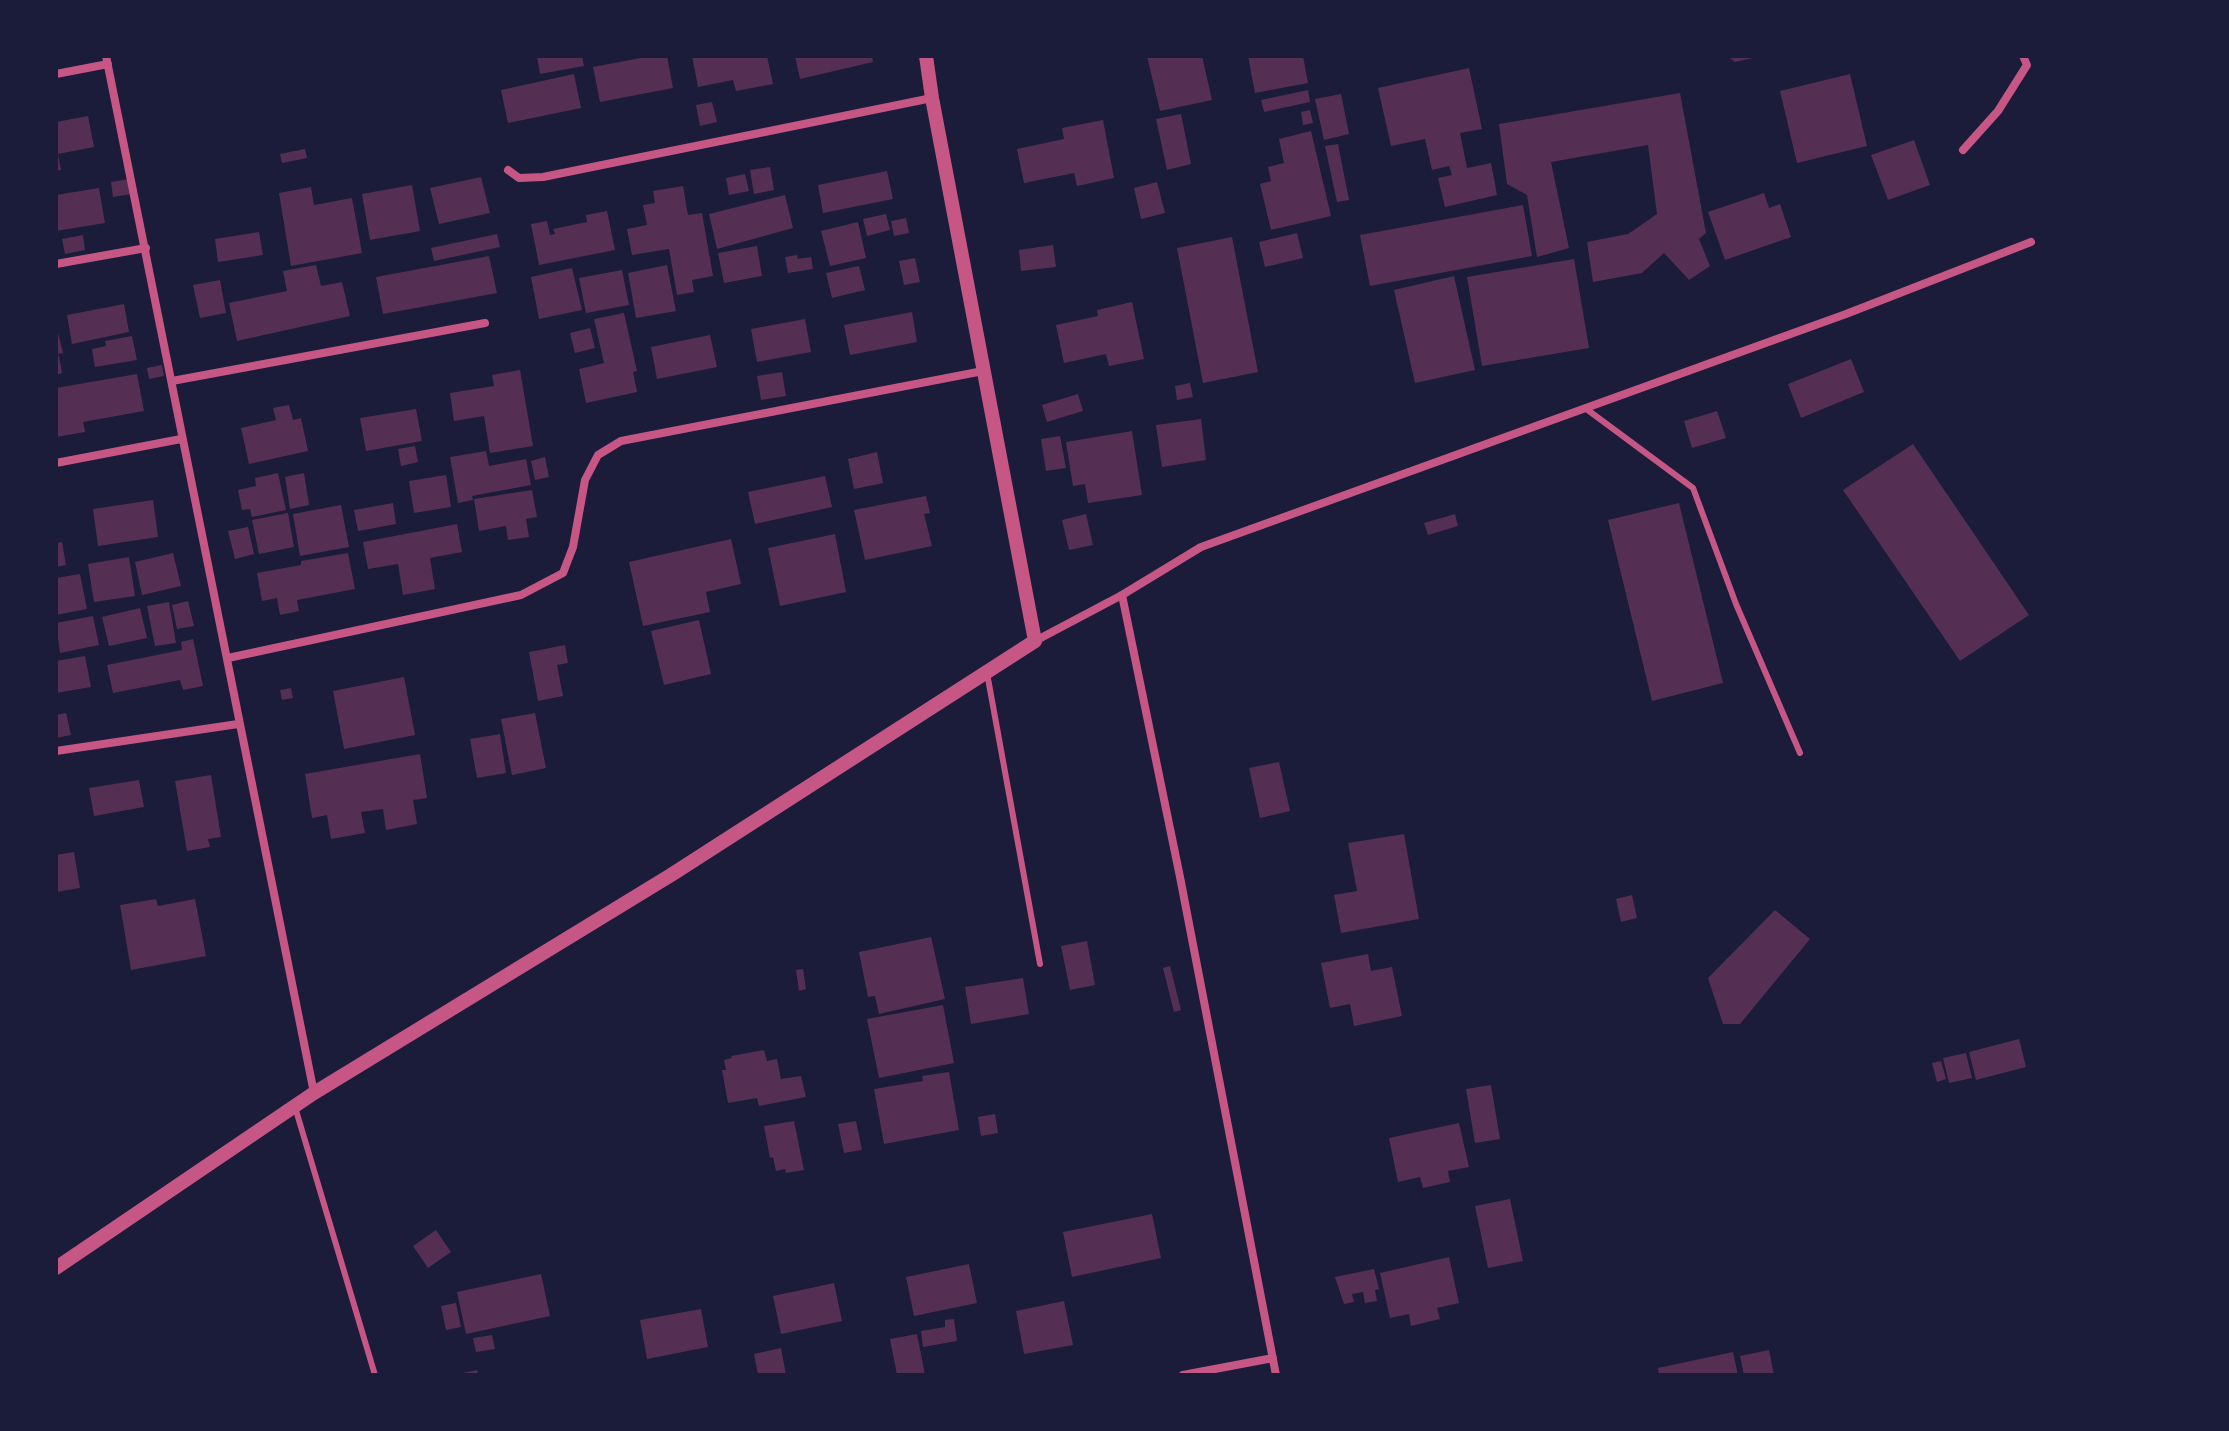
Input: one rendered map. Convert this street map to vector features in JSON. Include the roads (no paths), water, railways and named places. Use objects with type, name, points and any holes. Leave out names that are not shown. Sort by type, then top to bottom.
[{"type":"street","points":[[926,56],[1035,641]]},
{"type":"street","points":[[1963,150],[2005,99],[2027,65],[2023,56]]},
{"type":"street","points":[[56,74],[107,60],[314,1093]]},
{"type":"street","points":[[508,170],[519,178],[530,179],[932,98]]},
{"type":"street","points":[[56,1268],[314,1093],[671,875],[1035,641],[1122,595],[1201,547],[1846,314],[2031,242]]},
{"type":"street","points":[[56,264],[146,248]]},
{"type":"street","points":[[172,381],[485,323]]},
{"type":"street","points":[[228,658],[521,595],[563,573],[573,547],[585,480],[598,455],[621,441],[983,371]]},
{"type":"street","points":[[56,463],[181,439]]},
{"type":"street","points":[[1122,595],[1276,1375]]},
{"type":"street","points":[[56,751],[238,724]]},
{"type":"street","points":[[1183,1375],[1273,1358]]},
{"type":"lane","points":[[1585,408],[1693,488],[1736,604],[1800,753]]},
{"type":"lane","points":[[987,673],[1040,964]]},
{"type":"lane","points":[[295,1107],[375,1375]]}]
